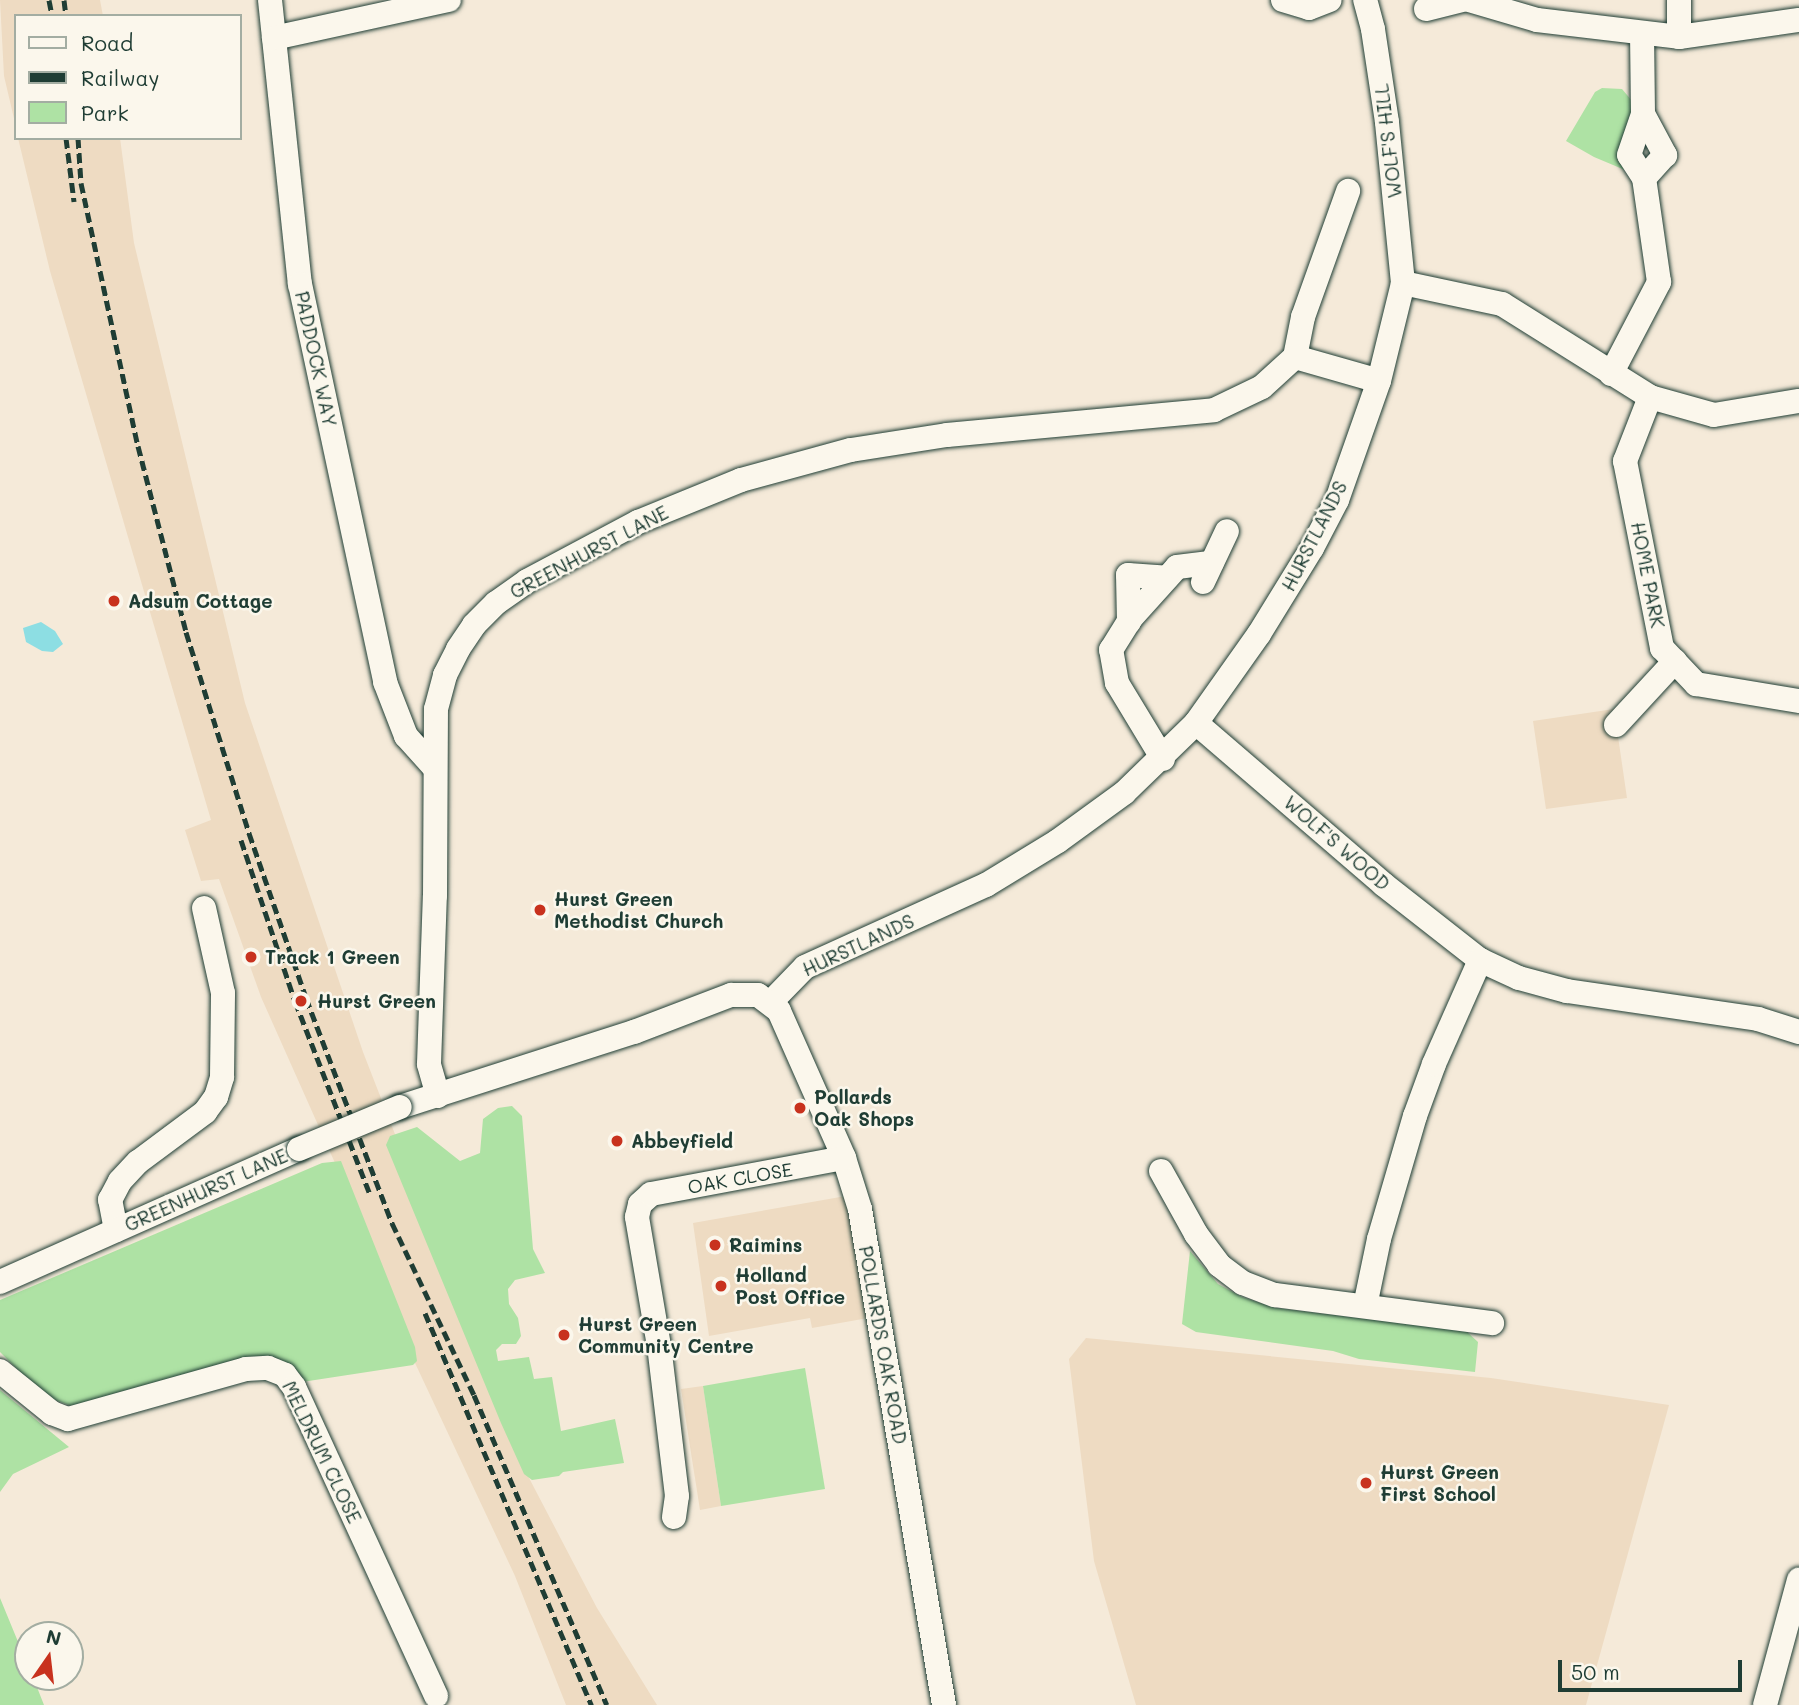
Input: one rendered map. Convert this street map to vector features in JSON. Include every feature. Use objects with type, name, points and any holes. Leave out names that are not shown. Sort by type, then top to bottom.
[{"type":"street","name":"PADDOCK WAY","points":[[270,0],[300,284],[385,682],[406,736],[433,766]]},
{"type":"street","points":[[274,38],[449,0]]},
{"type":"street","points":[[1283,0],[1308,8],[1330,0]]},
{"type":"street","name":"WOLF'S HILL","points":[[1365,0],[1373,29],[1387,122],[1403,283]]},
{"type":"street","points":[[1426,9],[1462,0]]},
{"type":"street","points":[[1469,0],[1537,20],[1679,37],[1799,20]]},
{"type":"street","points":[[1679,0],[1679,37]]},
{"type":"street","points":[[1611,373],[1659,282],[1644,178],[1629,155],[1643,114],[1642,33]]},
{"type":"street","points":[[1348,191],[1303,317],[1295,356],[1379,381]]},
{"type":"street","points":[[1403,283],[1502,303],[1650,397],[1714,415],[1799,401]]},
{"type":"street","name":"HURSTLANDS","points":[[770,1003],[805,967],[986,885],[1058,841],[1124,793],[1196,723],[1259,634],[1312,548],[1337,500],[1379,381],[1403,283]]},
{"type":"street","name":"GREENHURST LANE","points":[[0,1282],[299,1149],[407,1105],[438,1096],[429,1064],[435,896],[433,766],[436,709],[445,675],[458,649],[474,625],[496,603],[527,581],[638,522],[741,480],[851,450],[947,435],[1214,410],[1262,387],[1295,356]]},
{"type":"street","name":"HOME PARK","points":[[1650,397],[1625,461],[1662,648],[1696,684],[1799,701]]},
{"type":"street","points":[[1163,758],[1116,683],[1111,650],[1129,622],[1177,567],[1207,573],[1227,531]]},
{"type":"street","points":[[1616,725],[1675,661]]},
{"type":"street","points":[[395,712],[436,709]]},
{"type":"street","name":"WOLF'S WOOD","points":[[1196,723],[1382,884],[1480,960],[1519,978],[1567,991],[1758,1019],[1799,1032]]},
{"type":"street","points":[[116,1230],[110,1200],[120,1181],[138,1162],[205,1112],[216,1097],[222,1077],[223,993],[204,908]]},
{"type":"street","points":[[1365,1306],[1379,1239],[1415,1116],[1434,1064],[1480,960]]},
{"type":"street","points":[[438,1096],[634,1032],[731,995],[758,995],[770,1003]]},
{"type":"street","name":"POLLARDS OAK ROAD","points":[[770,1003],[786,1022],[844,1158],[860,1209],[944,1705]]},
{"type":"street","name":"OAK CLOSE","points":[[674,1517],[677,1496],[659,1346],[637,1217],[640,1204],[651,1194],[844,1158]]},
{"type":"street","points":[[1161,1171],[1219,1265],[1242,1283],[1275,1295],[1492,1322]]},
{"type":"street","name":"MELDRUM CLOSE","points":[[0,1371],[52,1413],[68,1419],[246,1370],[268,1368],[285,1375],[294,1387],[436,1696]]},
{"type":"street","points":[[1765,1705],[1799,1580]]},
{"type":"shaded area","points":[[0,0],[100,0],[103,14],[14,14],[14,118],[4,76]]},
{"type":"shaded area","points":[[18,140],[120,140],[134,243],[245,703],[363,1052],[528,1476],[597,1608],[657,1705],[566,1705],[515,1576],[415,1363],[335,1163],[261,997],[219,879],[201,881],[185,830],[211,820],[50,271]]},
{"type":"shaded area","points":[[1614,709],[1627,798],[1546,809],[1533,721]]},
{"type":"shaded area","points":[[846,1196],[868,1318],[812,1328],[810,1318],[709,1336],[693,1223]]},
{"type":"shaded area","name":"Hurst Green First School","points":[[1086,1338],[1491,1378],[1669,1405],[1586,1705],[1136,1705],[1094,1561],[1069,1359]]},
{"type":"shaded area","points":[[703,1386],[721,1506],[700,1510],[681,1389]]},
{"type":"green space","points":[[1602,88],[1622,89],[1643,114],[1629,155],[1644,178],[1594,157],[1566,141],[1595,92]]},
{"type":"green space","points":[[512,1106],[522,1116],[533,1249],[545,1273],[515,1280],[508,1289],[509,1304],[518,1318],[521,1336],[516,1344],[502,1344],[496,1350],[498,1361],[529,1357],[534,1379],[552,1377],[561,1431],[615,1419],[624,1463],[563,1472],[559,1476],[532,1480],[524,1474],[501,1423],[386,1145],[390,1136],[417,1127],[460,1161],[480,1153],[483,1119],[498,1108]]},
{"type":"green space","points":[[341,1161],[415,1347],[417,1361],[413,1365],[302,1382],[292,1371],[80,1409],[44,1396],[0,1352],[0,1300],[322,1163]]},
{"type":"green space","points":[[1190,1251],[1218,1284],[1242,1297],[1276,1308],[1466,1331],[1478,1342],[1475,1372],[1359,1359],[1333,1351],[1196,1332],[1182,1324]]},
{"type":"green space","points":[[805,1368],[825,1489],[721,1506],[703,1386]]},
{"type":"green space","points":[[0,1390],[69,1447],[13,1474],[0,1492]]},
{"type":"green space","points":[[0,1598],[14,1632],[14,1691],[38,1691],[44,1705],[0,1705]]},
{"type":"water","points":[[41,622],[55,631],[63,644],[53,652],[42,651],[26,642],[23,628]]},
{"type":"railway","points":[[49,0],[52,14]]},
{"type":"railway","points":[[64,0],[66,14]]},
{"type":"railway","points":[[66,140],[74,201]]},
{"type":"railway","points":[[78,140],[81,183],[138,446],[186,632],[249,833],[306,998],[392,1223],[474,1395],[607,1705]]},
{"type":"railway","points":[[241,840],[295,1001],[369,1192]]},
{"type":"railway","points":[[425,1313],[591,1705]]},
{"type":"place","name":"Adsum Cottage","points":[[114,601]]},
{"type":"place","name":"Hurst Green Methodist Church","points":[[540,910]]},
{"type":"place","name":"Track 1 Green","points":[[251,957]]},
{"type":"place","name":"Hurst Green","points":[[301,1001]]},
{"type":"place","name":"Pollards Oak Shops","points":[[800,1108]]},
{"type":"place","name":"Abbeyfield","points":[[617,1141]]},
{"type":"place","name":"Raimins","points":[[715,1245]]},
{"type":"place","name":"Holland Post Office","points":[[721,1286]]},
{"type":"place","name":"Hurst Green Community Centre","points":[[564,1335]]},
{"type":"place","name":"Hurst Green First School","points":[[1366,1483]]}]
